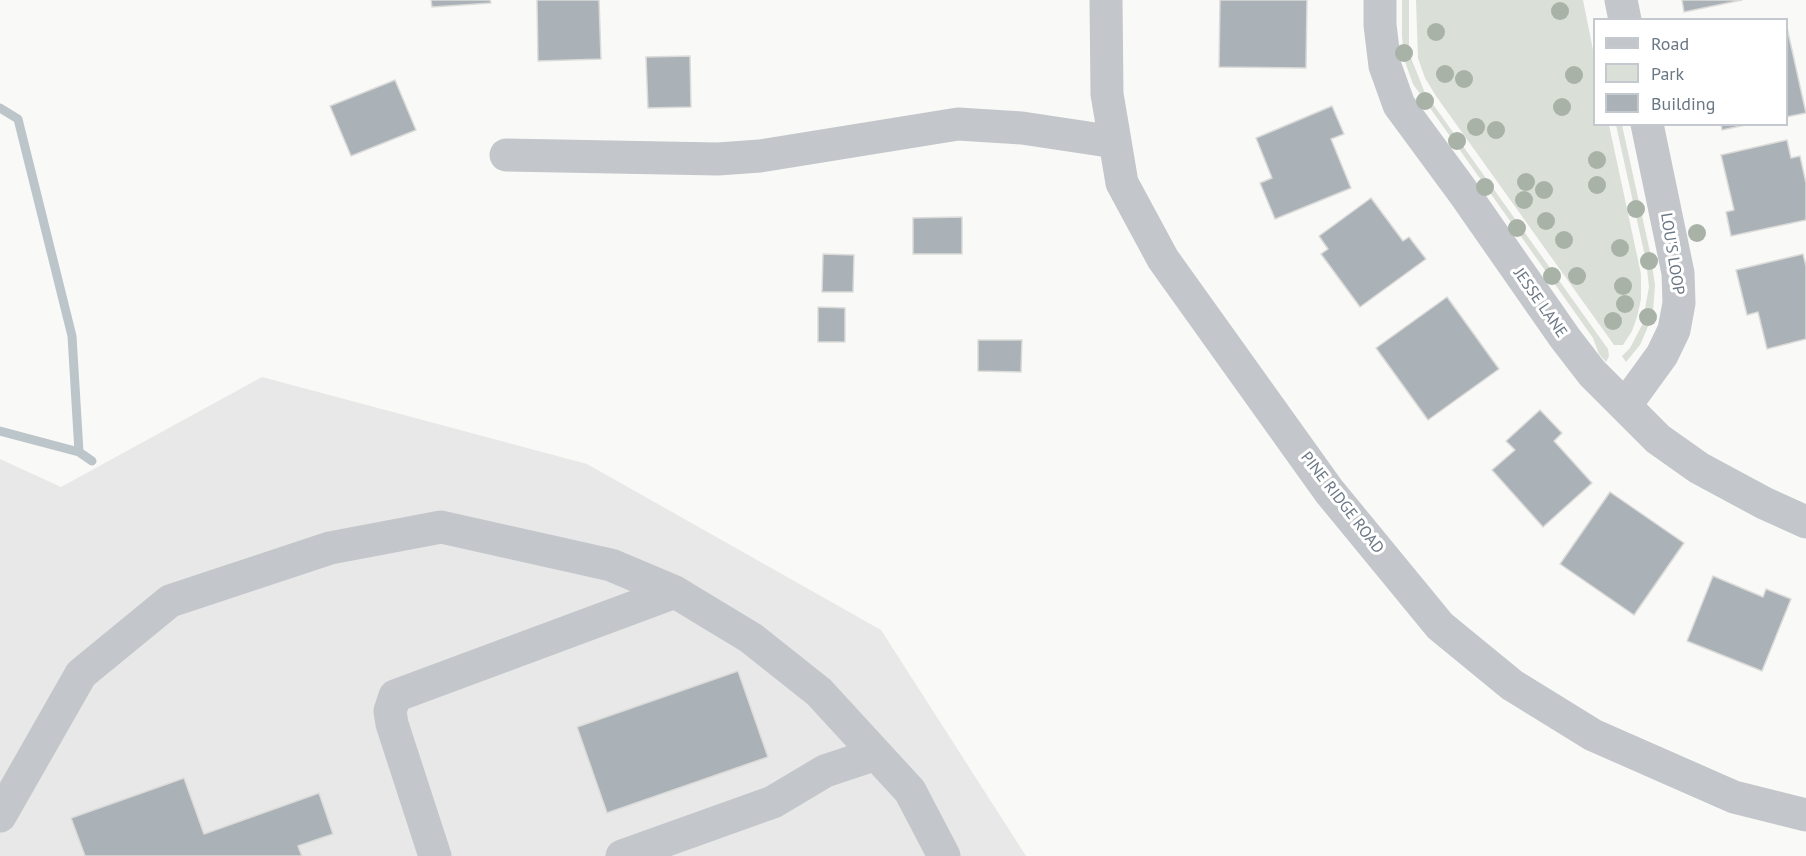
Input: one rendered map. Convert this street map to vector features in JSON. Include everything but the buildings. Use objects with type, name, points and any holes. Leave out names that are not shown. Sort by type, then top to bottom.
[{"type":"street","name":"PINE RIDGE ROAD","points":[[1106,0],[1107,94],[1122,183],[1163,259],[1329,490],[1440,626],[1512,685],[1593,735],[1734,797],[1806,815]]},
{"type":"street","name":"JESSE LANE","points":[[1380,0],[1380,25],[1385,66],[1399,105],[1592,373],[1658,439],[1699,468],[1764,503],[1806,522]]},
{"type":"street","points":[[1621,0],[1625,18]]},
{"type":"street","points":[[506,155],[718,159],[760,156],[958,124],[1022,128],[1115,142]]},
{"type":"street","name":"LOU'S LOOP","points":[[1625,406],[1662,355],[1674,330],[1679,303],[1678,273],[1647,126]]},
{"type":"street","points":[[0,816],[81,674],[170,602],[330,548],[441,527],[611,565],[675,592],[751,638],[819,692],[910,791],[944,856]]},
{"type":"street","points":[[435,856],[392,724],[390,711],[395,696],[675,592]]},
{"type":"street","points":[[622,856],[772,802],[825,771],[876,754]]},
{"type":"shaded area","points":[[262,377],[587,464],[881,630],[1026,856],[0,856],[0,459],[61,487]]},
{"type":"green space","points":[[1402,0],[1409,0],[1411,58],[1425,93],[1608,349],[1609,356],[1606,362],[1599,354],[1593,338],[1413,84],[1404,59]]},
{"type":"green space","points":[[1416,0],[1583,0],[1593,50],[1593,126],[1609,126],[1641,274],[1641,299],[1637,317],[1623,345],[1614,345],[1436,96],[1425,78],[1418,58]]},
{"type":"green space","points":[[1616,126],[1622,126],[1655,285],[1653,312],[1647,329],[1640,345],[1626,362],[1622,356],[1630,348],[1642,325],[1649,287],[1646,261]]},
{"type":"waterway","points":[[0,108],[18,119],[72,336],[79,452]]},
{"type":"waterway","points":[[0,431],[79,452],[92,461]]}]
